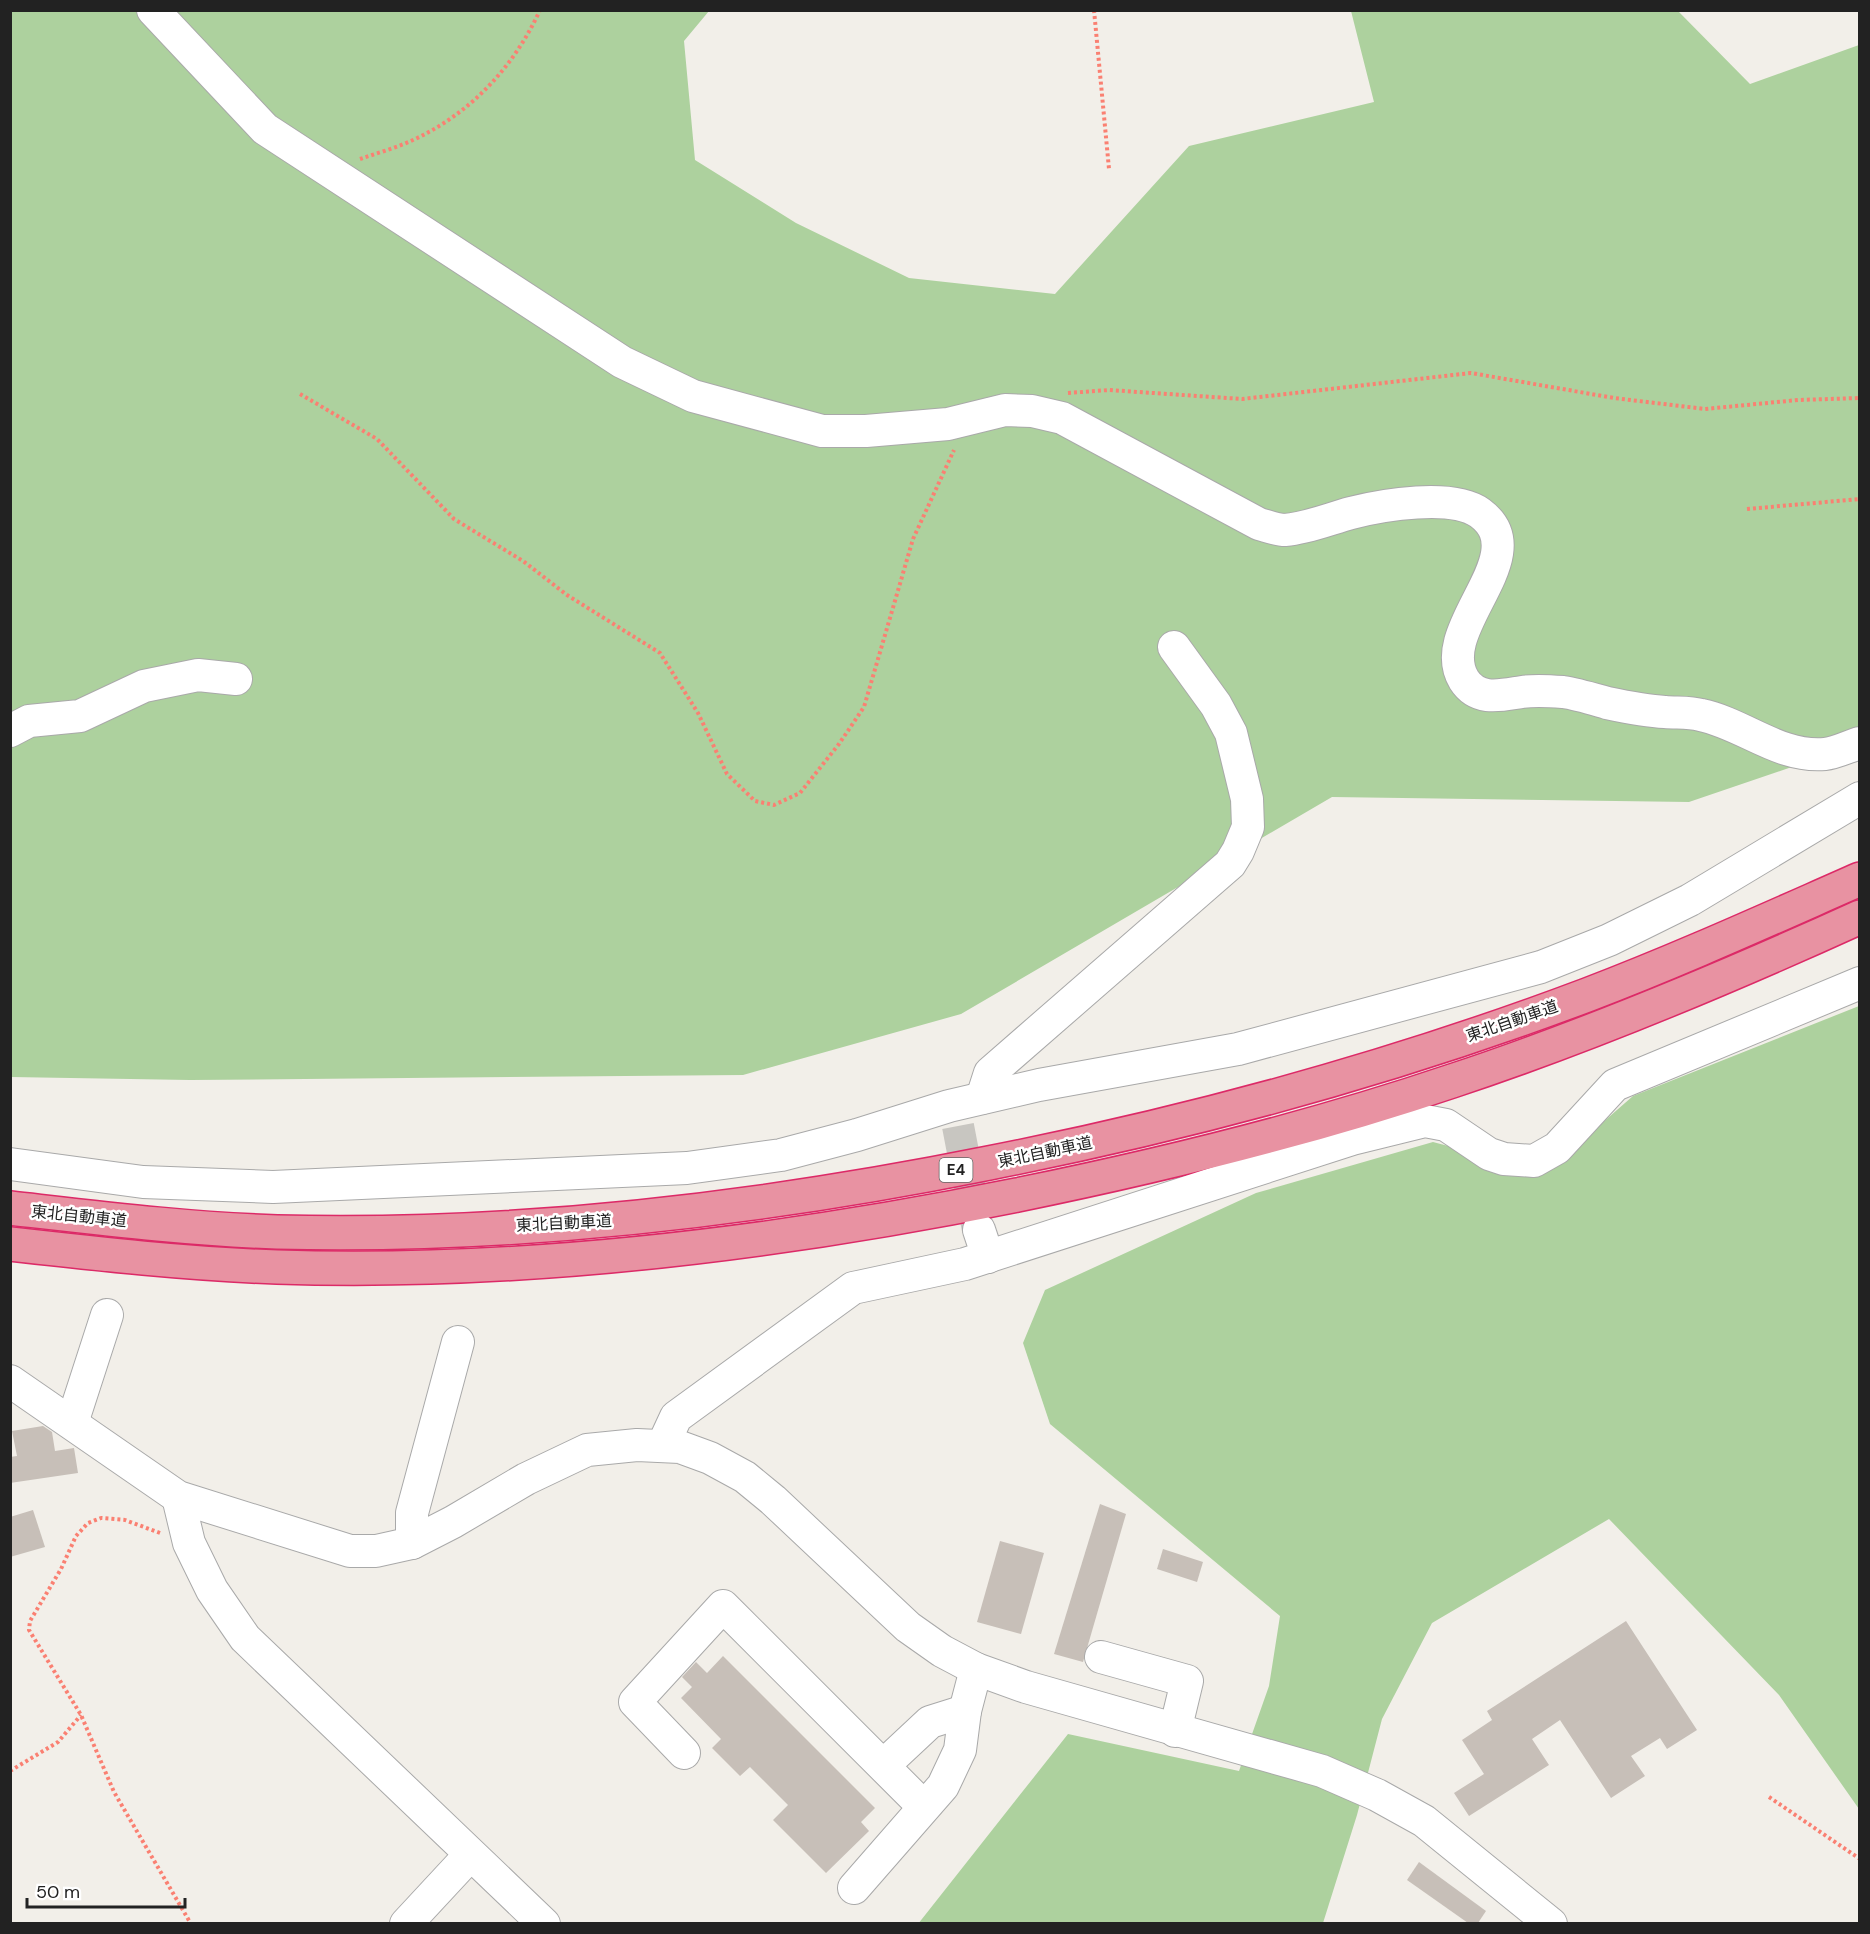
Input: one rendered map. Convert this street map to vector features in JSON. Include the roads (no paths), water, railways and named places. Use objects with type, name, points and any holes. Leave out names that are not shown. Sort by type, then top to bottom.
[{"type":"highway","name":"東北自動車道","points":[[10,1208],[150,1224],[277,1232],[416,1231],[668,1216],[923,1176],[1088,1143],[1257,1102],[1432,1049],[1588,995],[1742,932],[1860,879]]},
{"type":"highway","name":"E4","points":[[10,1244],[196,1263],[279,1267],[412,1267],[566,1260],[656,1252],[783,1236],[929,1212],[1100,1178],[1247,1141],[1450,1082],[1599,1029],[1860,917]]},
{"type":"street","points":[[153,10],[265,129],[622,362],[693,396],[822,431],[866,431],[948,424],[1005,410],[1032,411],[1062,418],[1258,524],[1282,530],[1312,525],[1382,506],[1438,502],[1464,506],[1479,512],[1492,525],[1497,557],[1463,633],[1458,650],[1464,680],[1476,692],[1496,697],[1524,691],[1563,692],[1629,708],[1700,714],[1726,722],[1799,754],[1827,754],[1860,743]]},
{"type":"street","points":[[965,1110],[990,1073],[1230,864],[1238,851],[1248,827],[1247,799],[1231,733],[1216,705],[1174,647]]},
{"type":"street","points":[[10,731],[29,721],[80,716],[144,686],[198,675],[236,679]]},
{"type":"street","points":[[10,1164],[143,1182],[273,1187],[687,1168],[781,1155],[965,1110],[1039,1085],[1238,1049],[1541,967],[1609,940],[1690,900],[1860,798]]},
{"type":"street","points":[[663,1445],[676,1417],[854,1288],[983,1244],[1352,1139],[1425,1121],[1446,1125],[1489,1154],[1504,1159],[1534,1161],[1557,1148],[1615,1085],[1860,983]]},
{"type":"street","points":[[72,1423],[107,1315]]},
{"type":"street","points":[[412,1543],[412,1513],[458,1342]]},
{"type":"street","points":[[10,1381],[178,1497],[350,1551],[376,1551],[412,1543],[526,1479],[587,1450],[663,1445],[680,1447],[710,1458],[745,1477],[773,1500],[908,1627],[942,1651],[976,1669],[1175,1731],[1322,1771],[1377,1795],[1424,1821],[1551,1923]]},
{"type":"street","points":[[178,1497],[189,1543],[212,1590],[245,1638],[470,1855],[544,1923]]},
{"type":"street","points":[[684,1753],[635,1702],[723,1606],[884,1765],[924,1808]]},
{"type":"street","points":[[1101,1657],[1187,1681],[1175,1731]]},
{"type":"street","points":[[854,1888],[943,1786],[960,1750],[965,1711],[976,1669]]},
{"type":"street","points":[[884,1765],[930,1722],[965,1711]]},
{"type":"street","points":[[406,1923],[470,1855]]},
{"type":"tunnel","points":[[958,1126],[978,1230]]}]
